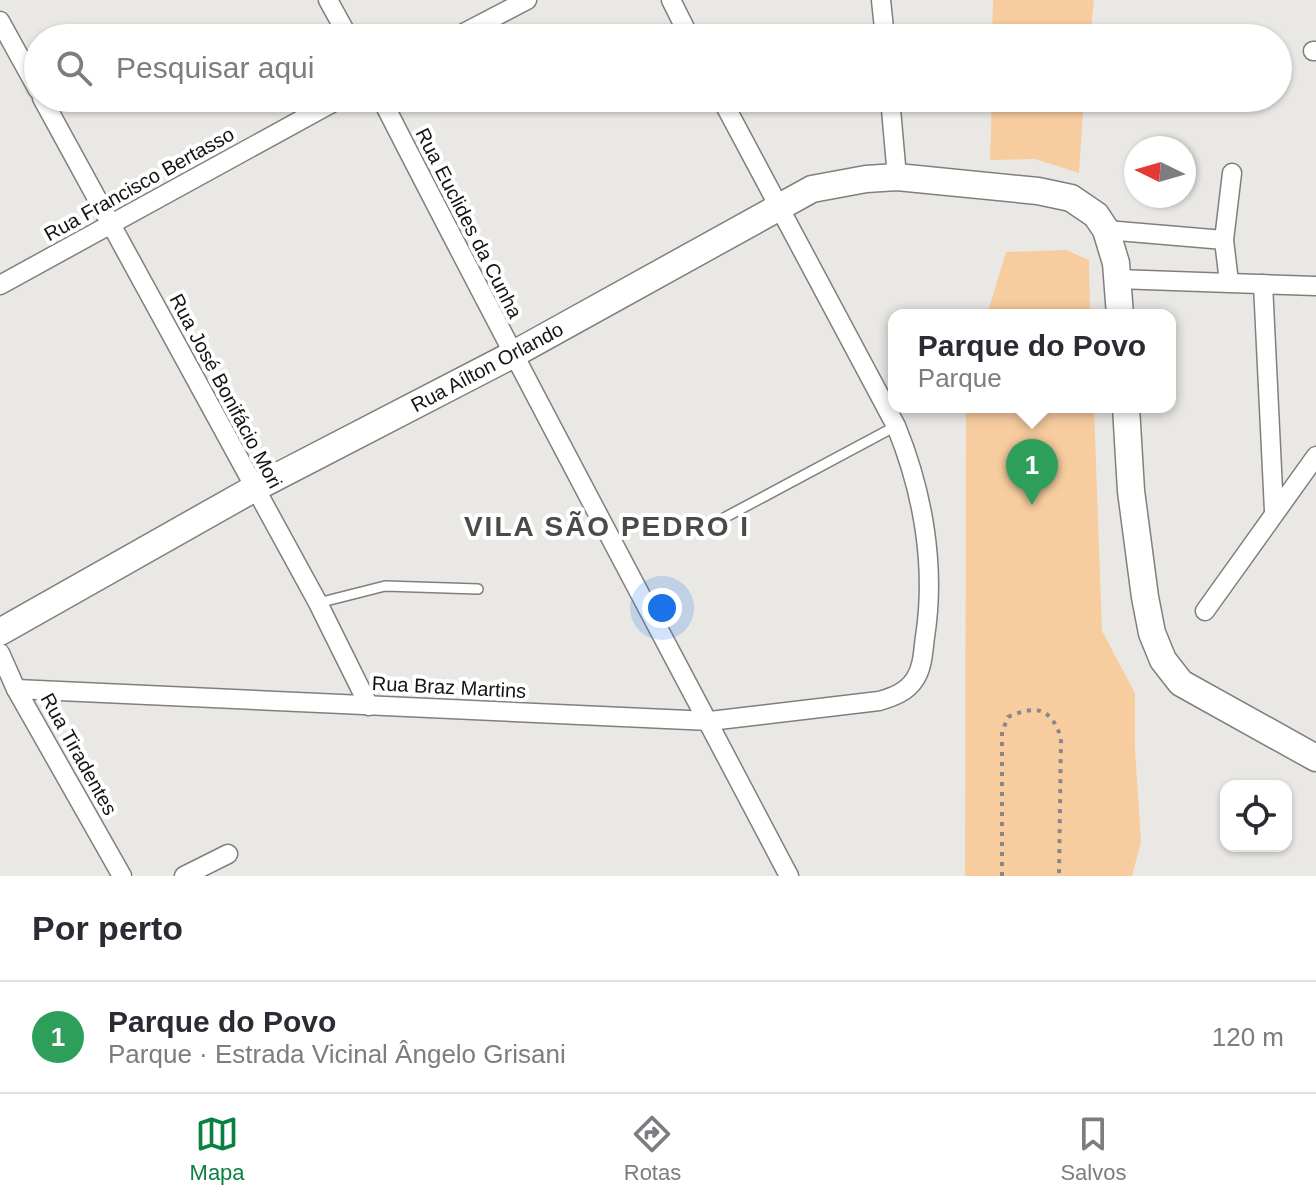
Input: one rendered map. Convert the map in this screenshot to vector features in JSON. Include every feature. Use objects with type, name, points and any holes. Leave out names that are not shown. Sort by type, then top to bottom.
[{"type":"main road","name":"Rua Aílton Orlando","points":[[0,632],[253,489],[512,355],[812,189],[897,177],[1038,191],[1071,198],[1096,215],[1106,230]]},
{"type":"main road","points":[[1106,230],[1116,263],[1120,309]]},
{"type":"main road","points":[[1126,413],[1131,491],[1145,597],[1152,633],[1163,660],[1181,683],[1316,758]]},
{"type":"street","points":[[328,0],[341,24]]},
{"type":"street","points":[[481,24],[527,0]]},
{"type":"street","points":[[671,0],[683,24]]},
{"type":"street","points":[[881,0],[884,24]]},
{"type":"street","points":[[0,21],[24,65]]},
{"type":"street","name":"Rua José Bonifácio Mori","points":[[50,112],[253,489],[318,603],[369,706]]},
{"type":"street","name":"Rua Francisco Bertasso","points":[[0,285],[316,112]]},
{"type":"street","name":"Rua Euclides da Cunha","points":[[388,112],[512,355],[710,721],[782,874]]},
{"type":"street","points":[[728,112],[888,411]]},
{"type":"street","points":[[891,112],[897,177]]},
{"type":"street","points":[[1229,282],[1224,240],[1232,173]]},
{"type":"street","points":[[1106,230],[1224,240]]},
{"type":"street","points":[[1117,279],[1316,286]]},
{"type":"street","points":[[1263,284],[1274,511]]},
{"type":"street","points":[[889,413],[896,426]]},
{"type":"street","name":"Rua Braz Martins","points":[[16,689],[710,721],[879,701],[905,690],[915,679],[922,664],[928,621],[929,556],[911,464],[896,426]]},
{"type":"street","points":[[1205,611],[1316,456]]},
{"type":"street","name":"Rua Tiradentes","points":[[0,653],[16,689],[122,876]]},
{"type":"street","points":[[184,876],[228,854]]},
{"type":"lane","points":[[722,519],[896,426]]},
{"type":"lane","points":[[318,603],[385,586],[478,589]]},
{"type":"path","points":[[1002,876],[1002,732],[1008,717],[1027,709],[1041,710],[1055,721],[1061,738],[1059,876]]},
{"type":"shaded area","points":[[993,0],[1094,0],[1091,24],[992,24]]},
{"type":"shaded area","points":[[992,112],[1083,112],[1079,173],[1035,159],[990,160]]},
{"type":"shaded area","points":[[1066,250],[1089,260],[1090,309],[989,309],[1006,252]]},
{"type":"shaded area","points":[[966,413],[1094,413],[1102,631],[1135,693],[1141,842],[1132,876],[965,876]]},
{"type":"place","name":"Parque do Povo","points":[[1032,505]]},
{"type":"district","name":"VILA SÃO PEDRO I","points":[[607,526]]}]
